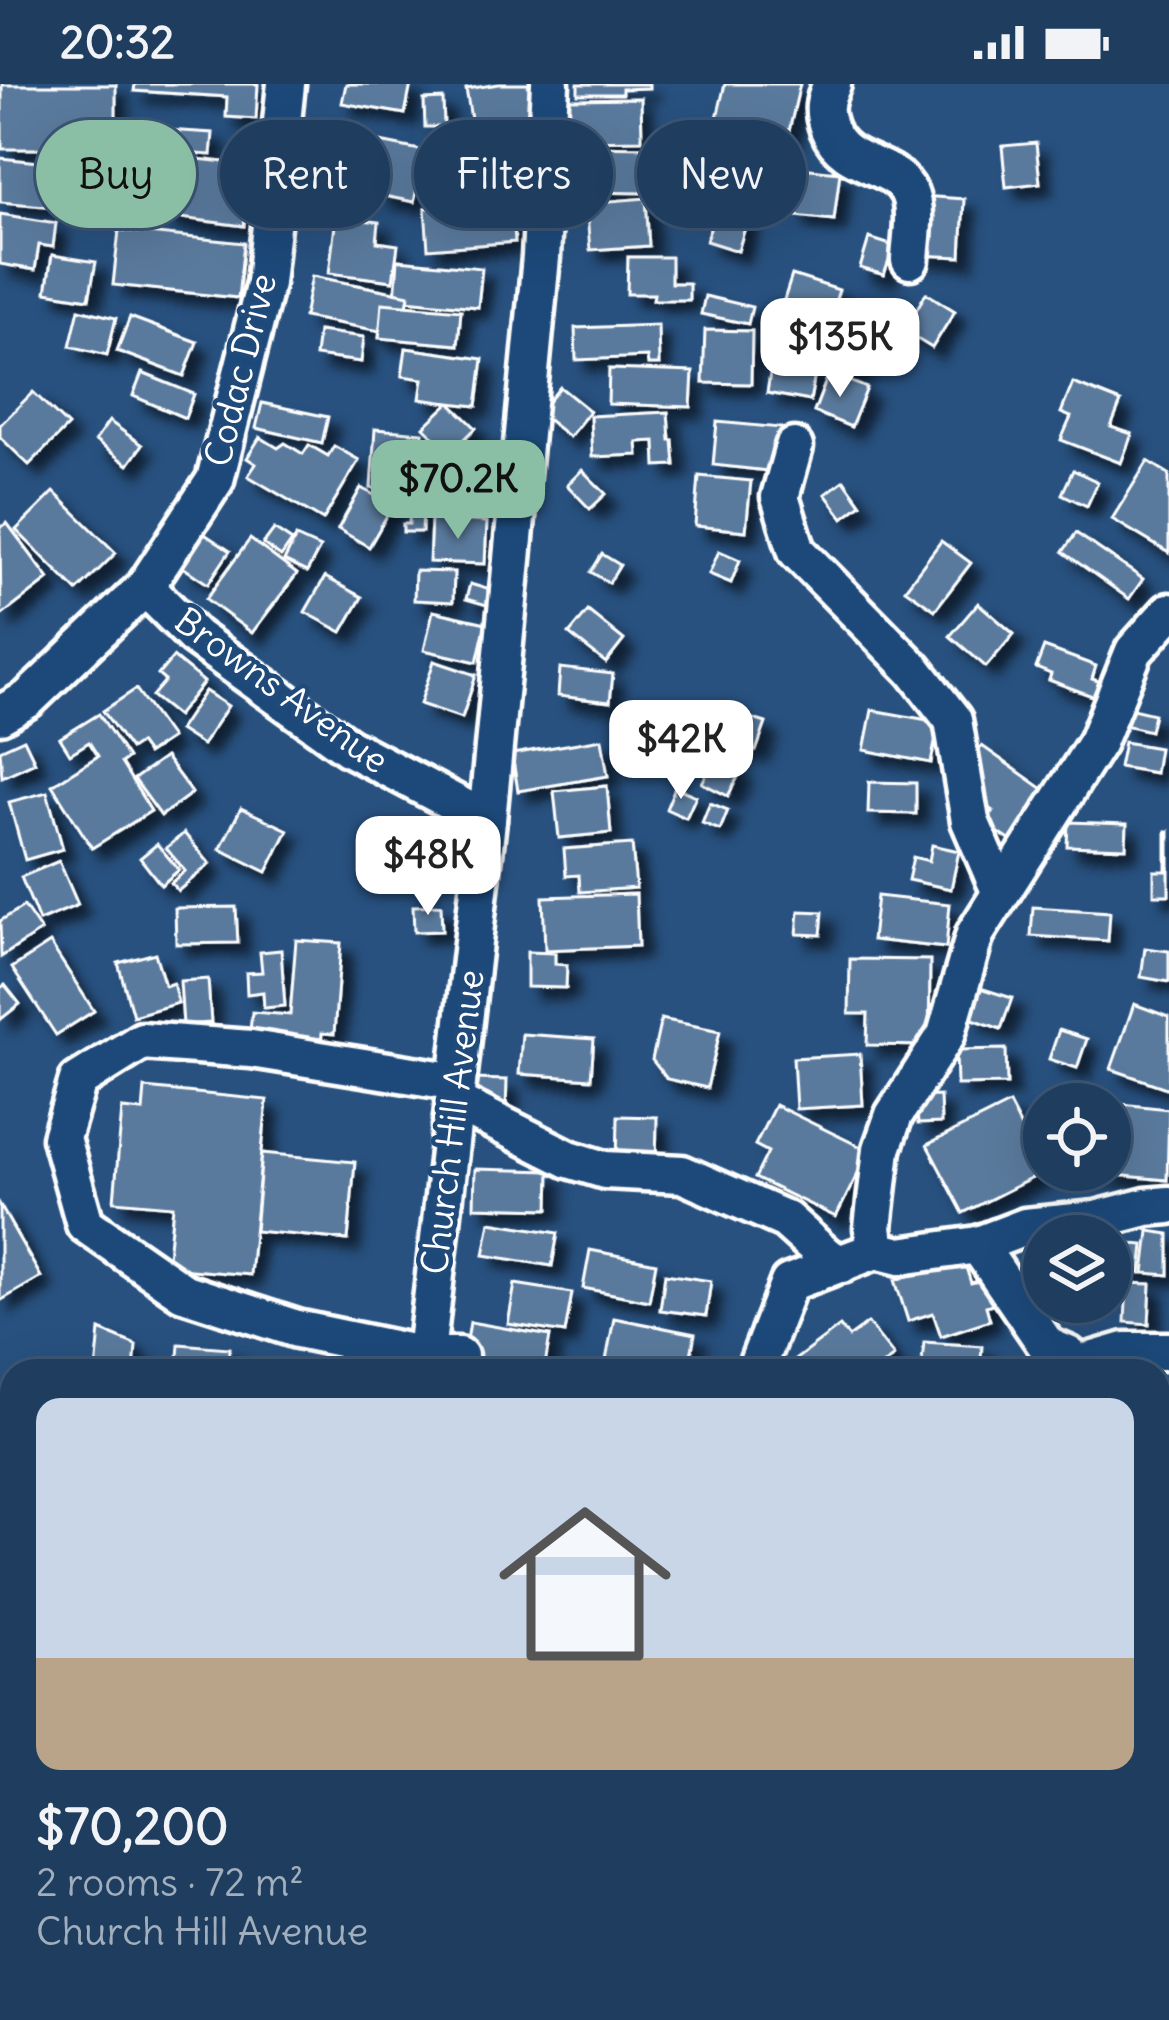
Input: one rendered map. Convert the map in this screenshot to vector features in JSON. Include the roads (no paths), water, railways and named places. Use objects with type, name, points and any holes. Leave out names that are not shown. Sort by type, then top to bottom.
[{"type":"street","name":"Codac Drive","points":[[0,715],[28,699],[146,587],[215,480],[265,283],[286,84]]},
{"type":"street","name":"Church Hill Avenue","points":[[436,1359],[456,1092],[541,257],[550,84]]},
{"type":"street","points":[[832,84],[824,100],[824,116],[834,142],[860,162],[902,183],[911,196],[910,260]]},
{"type":"street","points":[[794,447],[780,497],[797,551],[914,670],[952,720],[970,821],[1000,891]]},
{"type":"street","name":"Browns Avenue","points":[[146,587],[195,637],[348,747],[487,820]]},
{"type":"street","points":[[760,1359],[790,1283],[859,1257],[873,1228],[882,1149],[894,1114],[946,1035],[975,934],[1097,742],[1134,651],[1169,612]]},
{"type":"street","points":[[428,1359],[297,1328],[183,1292],[85,1224],[61,1138],[78,1081],[142,1042],[251,1049],[456,1092],[569,1159],[604,1170],[682,1174],[786,1220],[826,1256],[900,1256],[978,1245],[1025,1228],[1169,1205]]},
{"type":"street","points":[[978,1245],[1043,1359],[1068,1355],[1073,1359]]},
{"type":"street","points":[[1107,1359],[1125,1352],[1169,1352]]}]
